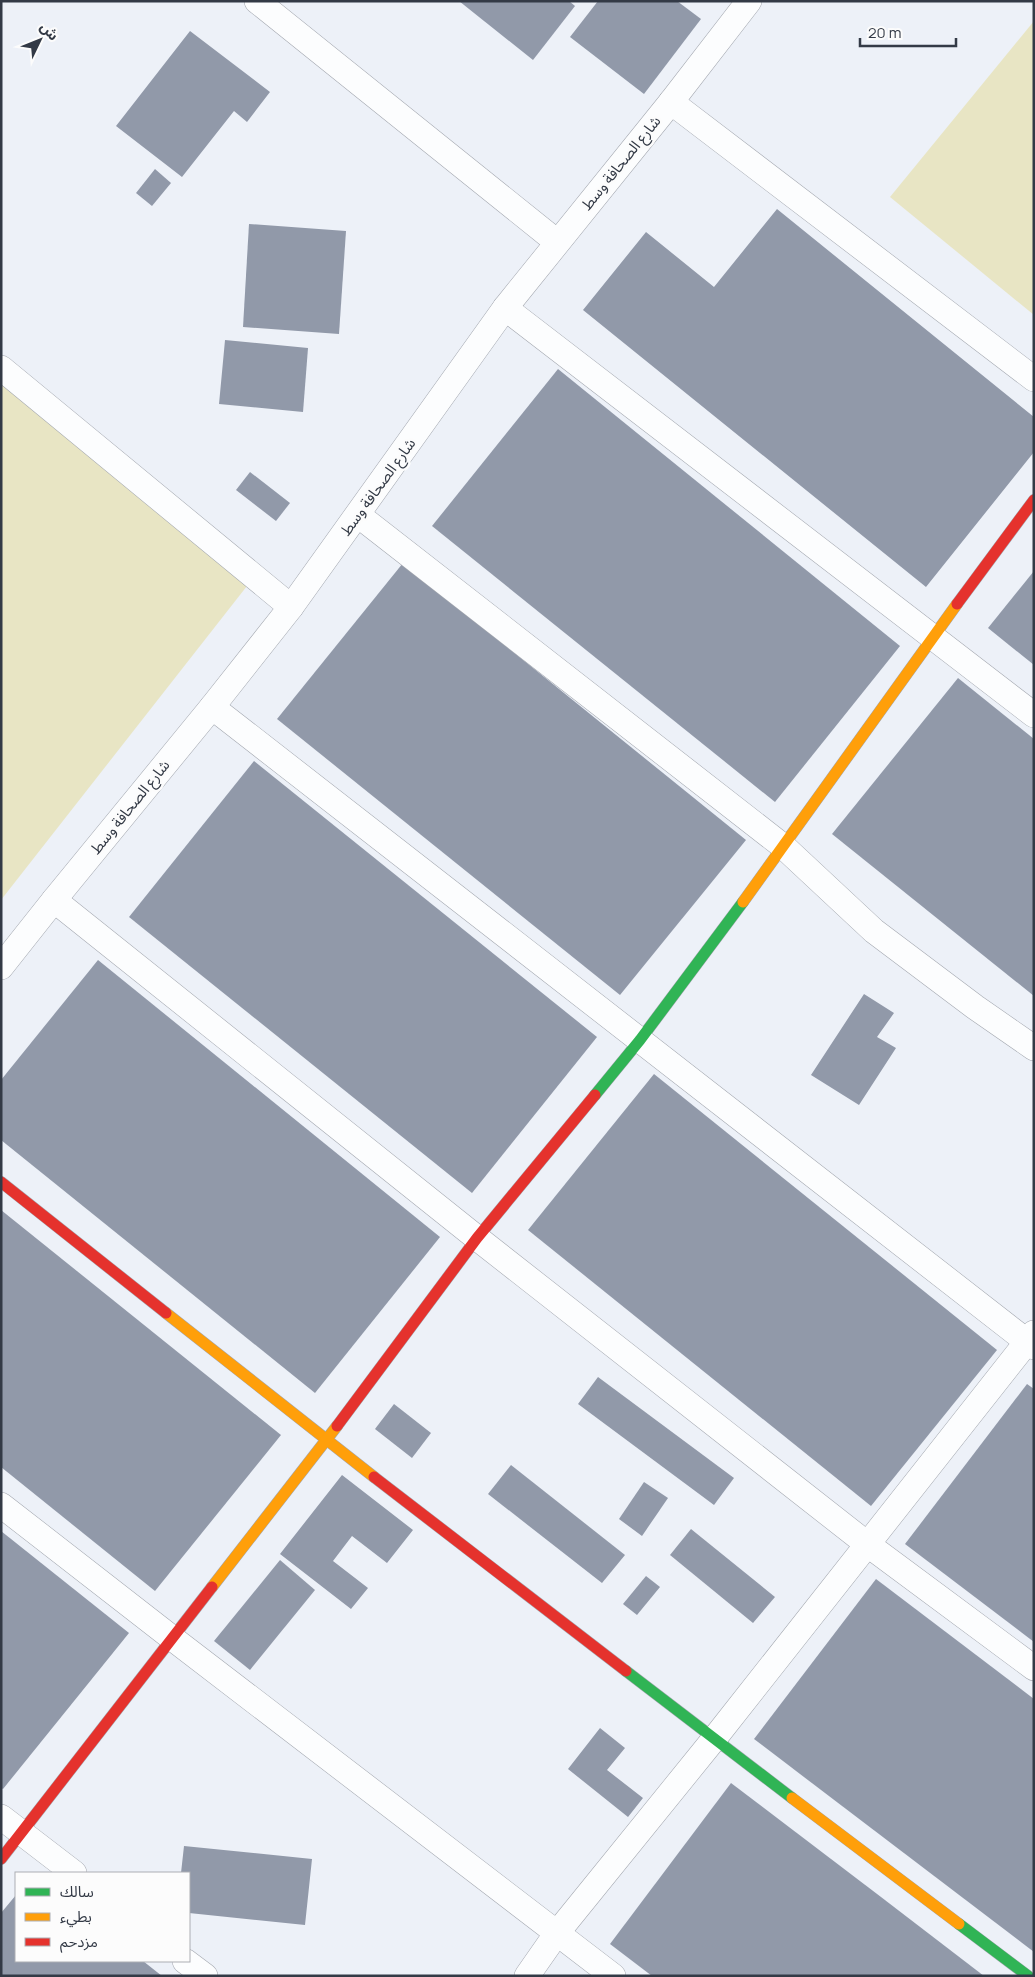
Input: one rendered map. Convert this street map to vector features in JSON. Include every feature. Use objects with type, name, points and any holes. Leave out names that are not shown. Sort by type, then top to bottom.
[{"type":"street","points":[[257,1],[556,242]]},
{"type":"street","name":"شارع الصحافة وسط","points":[[6,953],[54,900],[212,707],[290,607],[358,515],[505,308],[556,242],[672,102],[749,1]]},
{"type":"street","points":[[672,102],[1034,379]]},
{"type":"street","points":[[505,308],[1034,715]]},
{"type":"street","points":[[1,368],[290,607]]},
{"type":"street","points":[[1,1859],[326,1440],[477,1238],[640,1040],[784,847],[933,636],[1034,500]]},
{"type":"street","points":[[358,515],[784,847],[874,931],[975,1007],[1034,1048]]},
{"type":"street","points":[[212,707],[640,1040],[1031,1340],[867,1544],[714,1740],[557,1933],[527,1976]]},
{"type":"street","points":[[54,900],[477,1238],[867,1544],[1034,1668]]},
{"type":"street","points":[[1,1182],[326,1440],[714,1740],[1028,1976]]},
{"type":"street","points":[[1,1505],[613,1976]]},
{"type":"street","points":[[1,1817],[73,1872]]},
{"type":"street","points":[[186,1962],[205,1976]]},
{"type":"shaded area","points":[[1034,21],[1034,315],[890,197]]},
{"type":"shaded area","points":[[1,364],[261,568],[1,900]]},
{"type":"building","points":[[459,1],[569,1],[575,6],[533,60]]},
{"type":"building","points":[[598,1],[677,1],[701,19],[644,94],[570,37]]},
{"type":"building","points":[[190,31],[270,92],[247,122],[234,111],[182,177],[116,126]]},
{"type":"building","points":[[155,169],[171,183],[152,206],[136,193]]},
{"type":"building","points":[[777,209],[1034,417],[1034,452],[926,587],[583,310],[646,232],[714,287]]},
{"type":"building","points":[[249,224],[346,231],[339,334],[243,327]]},
{"type":"building","points":[[225,340],[308,348],[303,412],[219,404]]},
{"type":"building","points":[[558,369],[900,646],[775,802],[432,526]]},
{"type":"building","points":[[250,472],[290,503],[276,521],[236,490]]},
{"type":"building","points":[[403,563],[746,840],[620,995],[277,719]]},
{"type":"building","points":[[1034,571],[1034,665],[988,628]]},
{"type":"building","points":[[958,678],[1034,739],[1034,996],[832,834]]},
{"type":"building","points":[[254,761],[597,1037],[472,1193],[129,917]]},
{"type":"building","points":[[98,960],[440,1237],[315,1393],[1,1140],[1,1080]]},
{"type":"building","points":[[864,994],[894,1013],[877,1037],[896,1048],[859,1105],[811,1075]]},
{"type":"building","points":[[654,1074],[997,1350],[871,1506],[528,1230]]},
{"type":"building","points":[[1,1210],[281,1435],[155,1591],[1,1467]]},
{"type":"building","points":[[598,1377],[734,1478],[714,1505],[578,1404]]},
{"type":"building","points":[[1027,1384],[1034,1389],[1034,1642],[905,1544]]},
{"type":"building","points":[[394,1404],[431,1433],[412,1458],[375,1429]]},
{"type":"building","points":[[511,1465],[625,1555],[602,1583],[488,1494]]},
{"type":"building","points":[[342,1475],[413,1530],[387,1563],[352,1536],[333,1561],[368,1588],[351,1609],[280,1554]]},
{"type":"building","points":[[644,1482],[668,1498],[642,1536],[619,1519]]},
{"type":"building","points":[[691,1529],[775,1597],[753,1623],[670,1555]]},
{"type":"building","points":[[1,1531],[129,1633],[3,1789],[1,1788]]},
{"type":"building","points":[[280,1560],[315,1590],[250,1670],[214,1641]]},
{"type":"building","points":[[646,1576],[660,1587],[637,1615],[623,1604]]},
{"type":"building","points":[[876,1579],[1034,1699],[1034,1952],[754,1739]]},
{"type":"building","points":[[600,1728],[625,1748],[607,1770],[643,1798],[628,1817],[568,1769]]},
{"type":"building","points":[[731,1783],[984,1976],[652,1976],[610,1944]]},
{"type":"building","points":[[184,1846],[312,1859],[305,1925],[190,1913],[190,1872],[181,1872]]},
{"type":"building","points":[[15,1896],[15,1962],[144,1962],[162,1976],[1,1976],[1,1913]]},
{"type":"traffic: fast","points":[[595,1095],[640,1040],[743,902]]},
{"type":"traffic: fast","points":[[626,1671],[792,1798]]},
{"type":"traffic: fast","points":[[959,1924],[1028,1976]]},
{"type":"traffic: slow","points":[[743,902],[957,604]]},
{"type":"traffic: slow","points":[[166,1313],[374,1477]]},
{"type":"traffic: slow","points":[[212,1587],[337,1426]]},
{"type":"traffic: slow","points":[[792,1798],[959,1924]]},
{"type":"traffic: jam","points":[[957,604],[1034,500]]},
{"type":"traffic: jam","points":[[337,1426],[477,1238],[595,1095]]},
{"type":"traffic: jam","points":[[1,1182],[166,1313]]},
{"type":"traffic: jam","points":[[374,1477],[626,1671]]},
{"type":"traffic: jam","points":[[1,1859],[212,1587]]}]
